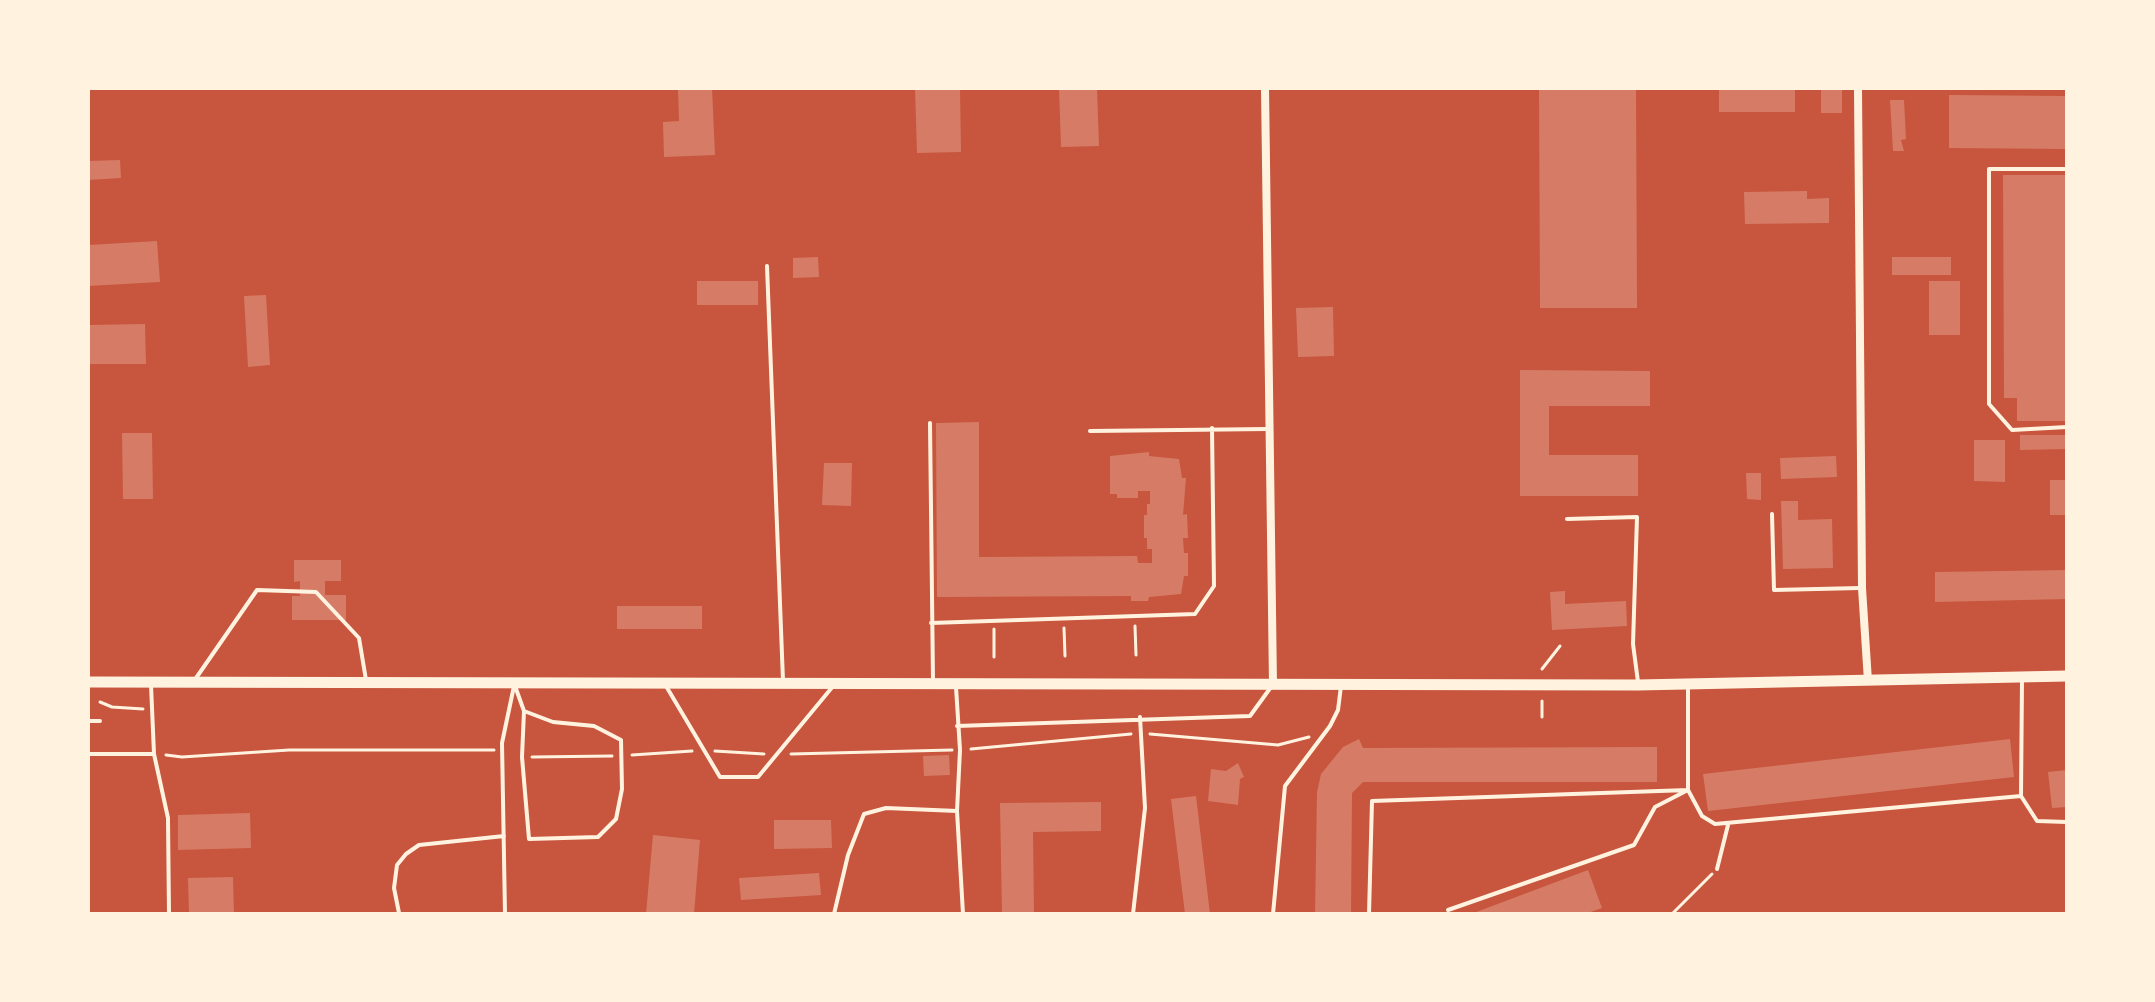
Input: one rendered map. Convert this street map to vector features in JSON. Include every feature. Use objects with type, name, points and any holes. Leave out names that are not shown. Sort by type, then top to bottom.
[{"type":"main road","points":[[88,682],[1638,685],[2067,676]]},
{"type":"street","points":[[1265,88],[1273,685]]},
{"type":"street","points":[[1858,88],[1862,588],[1868,681]]},
{"type":"lane","points":[[2067,169],[1989,169],[1989,404],[2012,430],[2067,427]]},
{"type":"lane","points":[[767,266],[783,684]]},
{"type":"lane","points":[[930,423],[933,684]]},
{"type":"lane","points":[[931,623],[1195,614],[1214,586],[1212,428]]},
{"type":"lane","points":[[1090,431],[1270,429]]},
{"type":"lane","points":[[1772,514],[1774,590],[1862,588]]},
{"type":"lane","points":[[1567,519],[1637,517],[1633,644],[1638,685]]},
{"type":"lane","points":[[191,684],[257,590],[316,592],[359,638],[367,682]]},
{"type":"lane","points":[[2022,677],[2021,796],[2037,821],[2067,822]]},
{"type":"lane","points":[[151,683],[154,754],[168,818],[169,914]]},
{"type":"lane","points":[[515,684],[524,711],[522,757],[529,839],[598,837],[616,819],[624,756],[621,740],[594,726],[553,722],[524,711]]},
{"type":"lane","points":[[505,914],[502,749],[515,684]]},
{"type":"lane","points":[[665,684],[720,777],[758,777],[773,755],[835,684]]},
{"type":"lane","points":[[956,684],[960,750],[957,811],[963,914]]},
{"type":"lane","points":[[1273,914],[1285,786],[1330,726],[1338,710],[1341,684]]},
{"type":"lane","points":[[1688,684],[1688,790],[1702,816],[1715,824],[2021,796]]},
{"type":"lane","points":[[957,726],[1140,717],[1250,716],[1273,685]]},
{"type":"lane","points":[[1133,914],[1145,808],[1140,717]]},
{"type":"lane","points":[[88,721],[100,721]]},
{"type":"lane","points":[[88,754],[154,754]]},
{"type":"lane","points":[[1448,910],[1634,845],[1655,807],[1688,790]]},
{"type":"lane","points":[[1369,914],[1372,801],[1688,790]]},
{"type":"lane","points":[[834,914],[848,855],[864,814],[886,808],[957,811]]},
{"type":"lane","points":[[1717,869],[1728,825]]},
{"type":"lane","points":[[399,913],[394,888],[397,865],[406,854],[419,845],[504,836]]},
{"type":"path","points":[[1134,616],[1136,655]]},
{"type":"path","points":[[1063,619],[1065,656]]},
{"type":"path","points":[[993,621],[994,657]]},
{"type":"path","points":[[1542,669],[1560,646]]},
{"type":"path","points":[[1542,701],[1542,717]]},
{"type":"path","points":[[100,702],[112,707],[153,709]]},
{"type":"path","points":[[522,757],[624,756],[702,750],[773,755],[960,750],[1140,733],[1278,745],[1308,737],[1330,726]]},
{"type":"path","points":[[154,754],[182,757],[289,750],[502,749]]},
{"type":"path","points":[[1672,914],[1717,869]]},
{"type":"building","points":[[678,88],[712,88],[715,155],[664,157],[663,122],[679,121]]},
{"type":"building","points":[[915,88],[960,88],[961,152],[917,153]]},
{"type":"building","points":[[1059,88],[1097,88],[1099,146],[1061,147]]},
{"type":"building","points":[[1539,88],[1636,88],[1637,308],[1540,308]]},
{"type":"building","points":[[1719,88],[1795,88],[1795,112],[1719,112]]},
{"type":"building","points":[[1821,88],[1842,88],[1842,113],[1821,113]]},
{"type":"building","points":[[1949,95],[2067,96],[2067,149],[1949,148]]},
{"type":"building","points":[[1890,100],[1904,100],[1906,139],[1901,140],[1904,151],[1893,151]]},
{"type":"building","points":[[120,160],[121,178],[88,180],[88,161]]},
{"type":"building","points":[[2003,175],[2067,175],[2067,421],[2017,421],[2017,398],[2004,398]]},
{"type":"building","points":[[1807,191],[1807,199],[1829,198],[1829,223],[1745,224],[1744,192]]},
{"type":"building","points":[[157,241],[160,282],[88,286],[88,245]]},
{"type":"building","points":[[818,257],[819,277],[793,278],[793,258]]},
{"type":"building","points":[[1892,257],[1951,257],[1951,275],[1892,275]]},
{"type":"building","points":[[697,281],[758,281],[758,305],[697,305]]},
{"type":"building","points":[[1929,281],[1960,281],[1960,335],[1929,335]]},
{"type":"building","points":[[266,295],[270,365],[248,367],[244,296]]},
{"type":"building","points":[[1333,307],[1334,356],[1298,357],[1296,308]]},
{"type":"building","points":[[145,324],[146,364],[88,364],[88,325]]},
{"type":"building","points":[[1520,370],[1650,371],[1650,406],[1549,406],[1549,455],[1638,455],[1638,496],[1520,496]]},
{"type":"building","points":[[979,422],[979,557],[1137,556],[1138,563],[1152,563],[1152,549],[1147,549],[1147,538],[1144,538],[1144,515],[1147,515],[1147,504],[1150,504],[1150,491],[1138,491],[1138,498],[1117,498],[1117,494],[1110,494],[1110,456],[1149,452],[1149,456],[1179,459],[1182,478],[1186,478],[1183,515],[1187,514],[1188,538],[1183,538],[1184,553],[1188,553],[1188,576],[1184,576],[1181,594],[1149,597],[1148,601],[1131,601],[1131,596],[937,597],[936,423]]},
{"type":"building","points":[[122,433],[152,433],[153,499],[123,499]]},
{"type":"building","points":[[2020,435],[2067,435],[2067,449],[2020,450]]},
{"type":"building","points":[[1974,440],[2005,440],[2005,482],[1974,481]]},
{"type":"building","points":[[1836,456],[1837,477],[1781,479],[1780,458]]},
{"type":"building","points":[[824,463],[852,463],[851,506],[822,505]]},
{"type":"building","points":[[1746,473],[1761,473],[1761,500],[1747,499]]},
{"type":"building","points":[[2050,480],[2067,480],[2067,515],[2050,515]]},
{"type":"building","points":[[1781,501],[1798,501],[1798,520],[1832,519],[1833,568],[1783,569]]},
{"type":"building","points":[[294,560],[341,560],[341,581],[325,581],[325,595],[346,595],[346,620],[292,620],[292,596],[300,596],[300,581],[294,582]]},
{"type":"building","points":[[2067,570],[2067,599],[1935,602],[1935,572]]},
{"type":"building","points":[[1565,591],[1565,604],[1626,601],[1627,626],[1552,630],[1550,592]]},
{"type":"building","points":[[617,606],[702,606],[702,629],[617,629]]},
{"type":"building","points":[[1359,739],[1363,748],[1657,747],[1657,782],[1363,782],[1352,793],[1351,914],[1315,914],[1317,792],[1321,774],[1343,747]]},
{"type":"building","points":[[2010,739],[2014,777],[1708,811],[1703,774]]},
{"type":"building","points":[[949,755],[950,775],[924,776],[923,756]]},
{"type":"building","points":[[1238,763],[1244,777],[1240,779],[1238,805],[1208,801],[1211,769],[1226,771]]},
{"type":"building","points":[[2067,770],[2067,807],[2052,808],[2048,772]]},
{"type":"building","points":[[1196,796],[1210,914],[1185,914],[1171,799]]},
{"type":"building","points":[[1101,802],[1101,831],[1033,832],[1034,914],[1002,914],[1000,803]]},
{"type":"building","points":[[250,813],[251,848],[178,850],[178,815]]},
{"type":"building","points":[[774,820],[831,820],[832,848],[774,849]]},
{"type":"building","points":[[653,835],[700,840],[694,914],[646,914]]},
{"type":"building","points":[[1588,870],[1602,908],[1585,914],[1471,914]]},
{"type":"building","points":[[819,873],[821,895],[741,900],[739,878]]},
{"type":"building","points":[[233,877],[234,914],[189,914],[188,878]]}]
